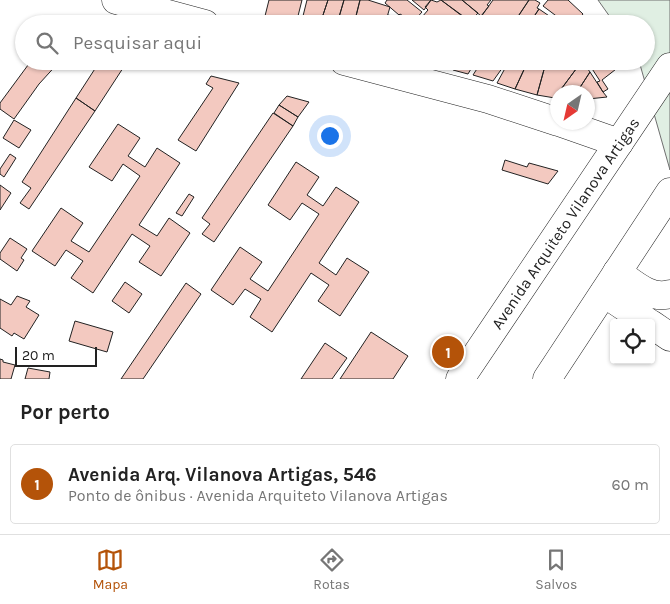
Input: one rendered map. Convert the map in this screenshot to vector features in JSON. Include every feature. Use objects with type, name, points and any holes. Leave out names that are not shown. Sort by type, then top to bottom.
[{"type":"main road","points":[[116,0],[171,15]]},
{"type":"main road","name":"Avenida Arquiteto Vilanova Artigas","points":[[460,379],[670,67]]},
{"type":"main road","points":[[378,70],[488,99],[550,119]]},
{"type":"main road","points":[[581,130],[619,143]]},
{"type":"main road","points":[[547,379],[670,192]]},
{"type":"main road","points":[[610,282],[650,294],[664,296],[670,294]]},
{"type":"main road","points":[[610,282],[645,319]]},
{"type":"main road","points":[[655,327],[670,337]]},
{"type":"green space","points":[[598,0],[670,0],[670,170],[642,70],[655,70],[655,15],[609,15]]},
{"type":"building","points":[[269,0],[302,0],[298,15],[265,15]]},
{"type":"building","points":[[307,0],[328,0],[323,15],[303,15]]},
{"type":"building","points":[[328,0],[344,0],[340,15],[323,15]]},
{"type":"building","points":[[344,0],[360,0],[356,15],[340,15]]},
{"type":"building","points":[[360,0],[368,0],[390,7],[388,15],[356,15]]},
{"type":"building","points":[[387,0],[407,0],[422,12],[419,15],[399,15],[385,3]]},
{"type":"building","points":[[412,0],[431,0],[424,10]]},
{"type":"building","points":[[431,0],[437,2],[441,0],[462,15],[424,15],[428,10],[425,7]]},
{"type":"building","points":[[441,0],[462,0],[478,13],[476,15],[461,15]]},
{"type":"building","points":[[462,0],[491,0],[487,5],[489,6],[480,15]]},
{"type":"building","points":[[493,0],[529,0],[519,15],[482,15]]},
{"type":"building","points":[[529,0],[535,0],[540,3],[535,15],[519,15]]},
{"type":"building","points":[[548,0],[568,0],[583,14],[555,15],[543,6]]},
{"type":"building","points":[[539,9],[548,15],[535,15]]},
{"type":"building","points":[[24,70],[52,70],[39,84],[14,119],[0,109],[0,103]]},
{"type":"building","points":[[94,70],[122,70],[95,111],[76,98]]},
{"type":"building","points":[[453,70],[470,70],[468,74]]},
{"type":"building","points":[[476,70],[501,70],[493,81],[473,75]]},
{"type":"building","points":[[504,70],[524,70],[515,89],[497,83]]},
{"type":"building","points":[[524,70],[544,70],[537,95],[515,89]]},
{"type":"building","points":[[544,70],[575,70],[564,85],[550,85],[550,97],[537,95]]},
{"type":"building","points":[[575,70],[589,70],[590,72],[582,85],[564,85]]},
{"type":"building","points":[[593,70],[615,70],[602,80],[608,89],[603,92],[597,82],[600,81]]},
{"type":"building","points":[[590,72],[607,97],[595,98],[595,85],[582,85]]},
{"type":"building","points":[[211,76],[239,83],[196,151],[178,140],[213,88],[206,84]]},
{"type":"building","points":[[287,96],[309,102],[298,117],[279,105]]},
{"type":"building","points":[[76,98],[95,111],[29,209],[20,203],[31,188],[22,182]]},
{"type":"building","points":[[279,105],[298,117],[293,126],[274,113]]},
{"type":"building","points":[[273,113],[293,126],[214,242],[202,234],[210,224],[202,218]]},
{"type":"building","points":[[14,120],[31,130],[19,148],[3,138]]},
{"type":"building","points":[[118,124],[140,138],[128,156],[145,167],[157,148],[180,163],[139,225],[157,236],[169,218],[190,233],[161,276],[139,262],[150,246],[132,234],[93,293],[71,278],[83,261],[66,250],[55,266],[32,251],[61,208],[83,223],[71,241],[89,252],[140,176],[123,164],[112,181],[89,167]]},
{"type":"building","points":[[10,154],[16,158],[4,177],[0,174],[0,169]]},
{"type":"building","points":[[505,160],[527,167],[529,163],[558,171],[548,184],[502,170]]},
{"type":"building","points":[[296,162],[319,177],[307,195],[323,206],[336,187],[359,202],[319,263],[336,275],[347,258],[369,272],[340,316],[318,301],[329,285],[311,273],[272,332],[250,317],[261,299],[245,289],[233,305],[211,290],[240,247],[262,262],[250,279],[268,291],[319,214],[302,203],[290,220],[268,205]]},
{"type":"building","points":[[0,185],[11,193],[0,210]]},
{"type":"building","points":[[189,194],[194,197],[182,216],[176,213]]},
{"type":"building","points":[[10,238],[27,249],[21,258],[24,260],[17,271],[0,259],[0,253]]},
{"type":"building","points":[[125,282],[142,294],[129,313],[112,301]]},
{"type":"building","points":[[186,283],[201,294],[143,379],[121,379]]},
{"type":"building","points":[[17,296],[30,301],[26,307],[39,315],[24,339],[14,333],[12,336],[0,328],[0,299],[11,305]]},
{"type":"building","points":[[75,321],[113,332],[107,352],[69,341]]},
{"type":"building","points":[[371,332],[408,356],[393,379],[340,379]]},
{"type":"building","points":[[325,343],[347,358],[332,379],[301,379]]},
{"type":"building","points":[[0,359],[3,362],[15,365],[11,379],[0,379]]},
{"type":"building","points":[[28,368],[50,372],[49,379],[25,379]]},
{"type":"place","name":"Avenida Arq. Vilanova Artigas, 546","points":[[448,352]]}]
